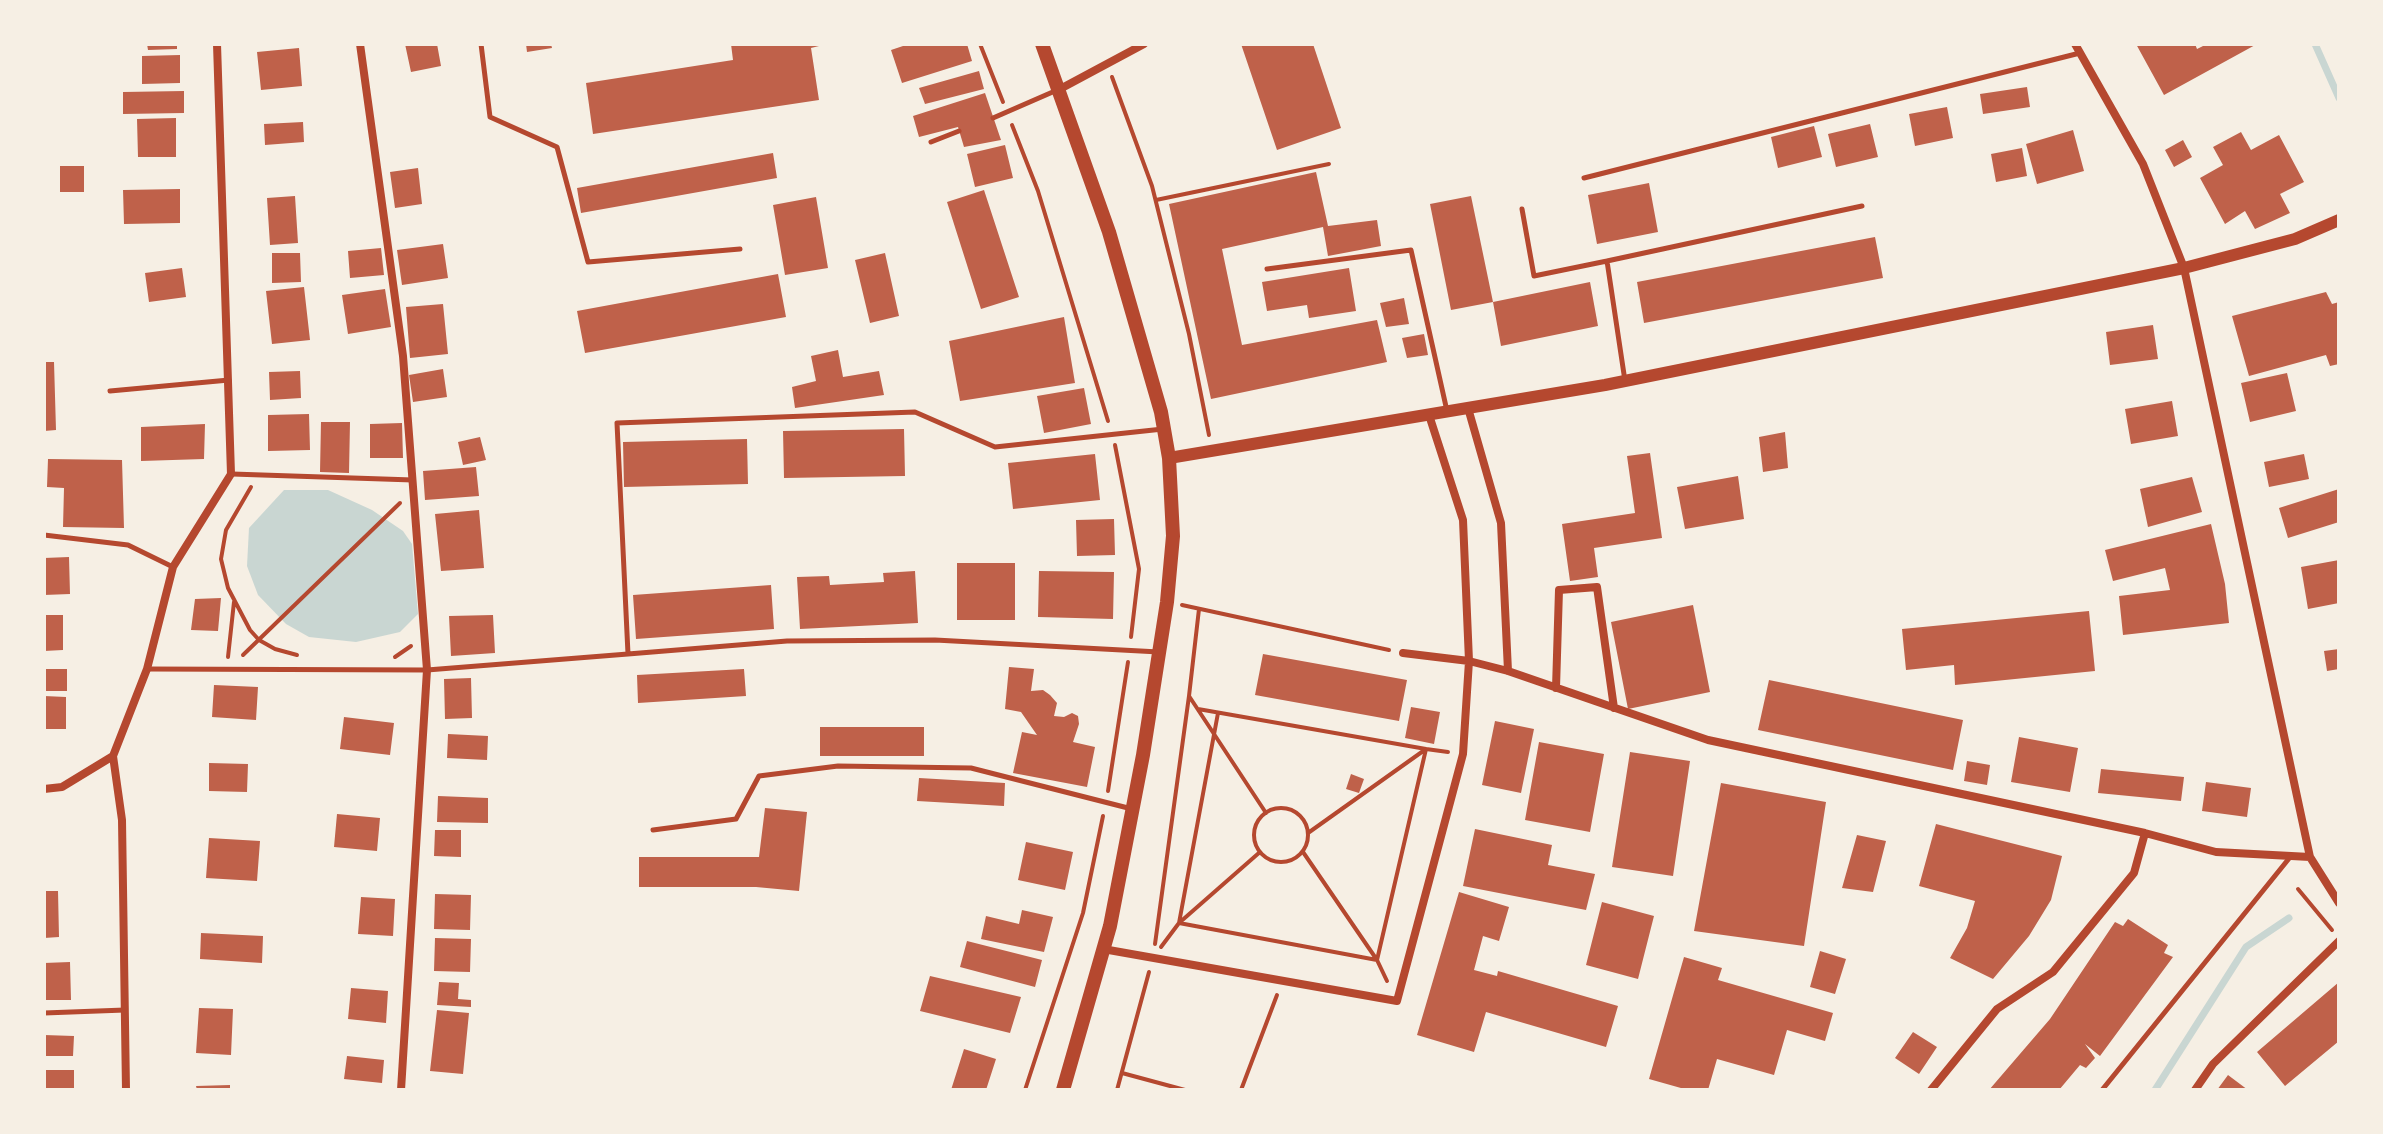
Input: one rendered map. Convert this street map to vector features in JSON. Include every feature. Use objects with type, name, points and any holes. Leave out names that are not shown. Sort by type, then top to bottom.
[{"type":"main road","points":[[1042,44],[1109,232],[1165,429],[1173,536],[1160,652],[1133,809],[1103,949],[1063,1090]]},
{"type":"street","points":[[126,1090],[122,820],[113,756],[147,669],[173,567],[231,474],[217,44]]},
{"type":"street","points":[[360,44],[403,356],[427,670],[401,1090]]},
{"type":"street","points":[[1060,89],[1144,44]]},
{"type":"street","points":[[2075,44],[2143,164],[2184,268],[2310,857],[2339,903]]},
{"type":"street","points":[[1169,458],[1625,382],[2184,268],[2295,239],[2339,220]]},
{"type":"street","points":[[1468,408],[1501,523],[1508,671]]},
{"type":"street","points":[[1103,949],[1397,1001],[1463,754],[1469,661],[1463,520],[1429,415]]},
{"type":"street","points":[[1556,688],[1559,590],[1597,587],[1614,708]]},
{"type":"street","points":[[1403,653],[1469,661],[1508,671],[1708,740],[2145,833],[2216,852],[2310,857]]},
{"type":"street","points":[[44,789],[62,787],[113,756]]},
{"type":"street","points":[[1931,1090],[1997,1009],[2053,972],[2134,873],[2145,833]]},
{"type":"street","points":[[2195,1090],[2213,1064],[2339,939]]},
{"type":"lane","points":[[481,44],[490,117],[557,147],[588,262],[740,249]]},
{"type":"lane","points":[[1584,178],[2082,52]]},
{"type":"lane","points":[[993,118],[1060,89]]},
{"type":"lane","points":[[931,142],[959,131]]},
{"type":"lane","points":[[1522,209],[1534,276],[1862,206]]},
{"type":"lane","points":[[1267,269],[1411,250],[1447,412]]},
{"type":"lane","points":[[1607,261],[1625,382]]},
{"type":"lane","points":[[110,391],[230,380]]},
{"type":"lane","points":[[628,654],[617,423],[915,412],[995,447],[1165,429]]},
{"type":"lane","points":[[231,474],[413,484]]},
{"type":"lane","points":[[44,535],[128,545],[173,567]]},
{"type":"lane","points":[[147,669],[427,670],[787,641],[906,640],[1160,652]]},
{"type":"lane","points":[[653,830],[736,819],[759,776],[838,766],[971,768],[1133,809]]},
{"type":"lane","points":[[2102,1090],[2291,856]]},
{"type":"lane","points":[[44,1013],[125,1010]]},
{"type":"path","points":[[980,44],[1038,191],[1113,436],[1139,569],[1130,650],[1106,802],[1083,913],[1025,1090]]},
{"type":"path","points":[[1107,63],[1156,200],[1189,334],[1212,449]]},
{"type":"path","points":[[1156,200],[1329,164]]},
{"type":"path","points":[[259,475],[240,502],[226,530],[221,559],[228,588],[250,630],[259,640],[275,649],[305,656]]},
{"type":"path","points":[[227,671],[393,511]]},
{"type":"path","points":[[227,671],[234,600]]},
{"type":"path","points":[[1167,602],[1403,653]]},
{"type":"path","points":[[1117,1090],[1153,957],[1199,609]]},
{"type":"path","points":[[388,662],[412,646],[424,632]]},
{"type":"path","points":[[1189,696],[1266,813]]},
{"type":"path","points":[[1198,709],[1463,754]]},
{"type":"path","points":[[1179,923],[1218,713]]},
{"type":"path","points":[[1308,833],[1426,749]]},
{"type":"path","points":[[1377,960],[1426,749]]},
{"type":"path","points":[[1283,808],[1299,814],[1307,826],[1308,840],[1303,852],[1291,861],[1277,863],[1264,857],[1255,845],[1254,831],[1259,819],[1266,813],[1283,808]]},
{"type":"path","points":[[1153,957],[1179,923],[1260,852]]},
{"type":"path","points":[[1303,852],[1377,960],[1397,1001]]},
{"type":"path","points":[[2298,889],[2339,939]]},
{"type":"path","points":[[1179,923],[1377,960]]},
{"type":"path","points":[[1241,1090],[1282,982]]},
{"type":"path","points":[[1122,1073],[1185,1090]]},
{"type":"shaded area","points":[[284,490],[328,490],[372,510],[403,531],[412,544],[418,614],[400,632],[356,642],[309,637],[286,624],[258,595],[247,566],[249,528]]},
{"type":"building","points":[[147,44],[177,44],[177,49],[148,50]]},
{"type":"building","points":[[405,44],[437,44],[441,66],[411,72]]},
{"type":"building","points":[[526,44],[551,44],[552,48],[527,52]]},
{"type":"building","points":[[731,44],[827,44],[811,48],[819,100],[593,134],[586,83],[733,60]]},
{"type":"building","points":[[909,44],[967,44],[972,61],[902,83],[891,50]]},
{"type":"building","points":[[1241,44],[1313,44],[1341,128],[1277,150]]},
{"type":"building","points":[[2136,44],[2195,44],[2197,49],[2207,44],[2257,44],[2164,95]]},
{"type":"building","points":[[299,48],[302,86],[261,90],[257,52]]},
{"type":"building","points":[[180,55],[180,83],[142,84],[142,56]]},
{"type":"building","points":[[979,71],[984,89],[925,104],[919,88]]},
{"type":"building","points":[[2027,87],[2030,107],[1983,114],[1980,94]]},
{"type":"building","points":[[184,91],[184,113],[123,114],[123,92]]},
{"type":"building","points":[[985,93],[1001,140],[964,147],[958,127],[919,137],[913,116]]},
{"type":"building","points":[[1947,107],[1953,138],[1915,146],[1909,114]]},
{"type":"building","points":[[176,118],[176,157],[138,157],[137,119]]},
{"type":"building","points":[[303,122],[304,142],[265,145],[264,124]]},
{"type":"building","points":[[1870,124],[1878,157],[1836,167],[1828,134]]},
{"type":"building","points":[[1814,126],[1822,157],[1778,168],[1771,137]]},
{"type":"building","points":[[2073,130],[2084,171],[2037,184],[2026,144]]},
{"type":"building","points":[[2241,132],[2251,150],[2279,135],[2304,182],[2280,194],[2290,213],[2255,229],[2245,211],[2225,224],[2200,178],[2223,165],[2213,147]]},
{"type":"building","points":[[2183,140],[2192,157],[2174,167],[2165,150]]},
{"type":"building","points":[[1005,145],[1013,178],[975,187],[967,154]]},
{"type":"building","points":[[2022,148],[2027,176],[1996,182],[1991,154]]},
{"type":"building","points":[[773,153],[777,178],[581,213],[577,188]]},
{"type":"building","points":[[60,166],[84,166],[84,192],[60,192]]},
{"type":"building","points":[[418,168],[422,204],[395,208],[390,172]]},
{"type":"building","points":[[1316,172],[1328,226],[1377,220],[1381,246],[1328,256],[1323,227],[1222,249],[1242,345],[1377,320],[1387,362],[1211,399],[1169,204]]},
{"type":"building","points":[[1649,183],[1658,232],[1597,244],[1588,195]]},
{"type":"building","points":[[180,189],[180,223],[124,224],[123,190]]},
{"type":"building","points":[[984,190],[1019,297],[981,309],[947,202]]},
{"type":"building","points":[[295,196],[298,243],[270,245],[267,198]]},
{"type":"building","points":[[1471,196],[1493,302],[1451,310],[1430,204]]},
{"type":"building","points":[[816,197],[828,268],[785,275],[773,205]]},
{"type":"building","points":[[1875,237],[1883,278],[1644,323],[1637,282]]},
{"type":"building","points":[[443,244],[448,278],[402,285],[397,250]]},
{"type":"building","points":[[381,248],[384,275],[350,278],[348,251]]},
{"type":"building","points":[[272,253],[300,253],[301,282],[272,283]]},
{"type":"building","points":[[885,253],[899,316],[870,323],[855,260]]},
{"type":"building","points":[[182,268],[186,297],[149,302],[145,273]]},
{"type":"building","points":[[1349,268],[1356,311],[1309,318],[1307,305],[1267,311],[1262,282]]},
{"type":"building","points":[[778,274],[786,317],[585,353],[577,311]]},
{"type":"building","points":[[1590,282],[1598,326],[1501,346],[1493,302]]},
{"type":"building","points":[[304,287],[310,340],[272,344],[266,291]]},
{"type":"building","points":[[385,289],[391,327],[348,334],[342,295]]},
{"type":"building","points":[[2326,292],[2332,304],[2339,302],[2339,364],[2330,366],[2326,355],[2249,376],[2232,316]]},
{"type":"building","points":[[1404,298],[1409,324],[1386,327],[1380,303]]},
{"type":"building","points":[[443,304],[448,354],[410,358],[406,307]]},
{"type":"building","points":[[1064,317],[1075,383],[960,401],[949,341]]},
{"type":"building","points":[[2153,325],[2158,359],[2110,365],[2106,332]]},
{"type":"building","points":[[1424,334],[1428,355],[1407,358],[1402,338]]},
{"type":"building","points":[[838,350],[843,377],[879,371],[884,395],[795,408],[792,387],[816,381],[811,356]]},
{"type":"building","points":[[44,362],[54,362],[56,430],[44,431]]},
{"type":"building","points":[[443,369],[447,397],[413,402],[409,375]]},
{"type":"building","points":[[300,371],[301,398],[270,400],[269,372]]},
{"type":"building","points":[[2287,373],[2296,411],[2250,422],[2241,383]]},
{"type":"building","points":[[1084,388],[1091,424],[1044,433],[1037,396]]},
{"type":"building","points":[[2172,401],[2178,436],[2131,444],[2125,409]]},
{"type":"building","points":[[309,414],[310,450],[268,451],[268,415]]},
{"type":"building","points":[[321,422],[350,422],[349,473],[320,472]]},
{"type":"building","points":[[402,423],[403,458],[370,458],[370,424]]},
{"type":"building","points":[[205,424],[204,459],[141,461],[141,427]]},
{"type":"building","points":[[904,429],[905,476],[784,478],[783,431]]},
{"type":"building","points":[[1785,432],[1788,468],[1763,472],[1759,437]]},
{"type":"building","points":[[480,437],[486,460],[463,465],[458,442]]},
{"type":"building","points":[[747,439],[748,484],[624,487],[623,442]]},
{"type":"building","points":[[1650,453],[1662,538],[1594,548],[1598,577],[1570,581],[1562,524],[1635,513],[1627,456]]},
{"type":"building","points":[[1095,454],[1100,500],[1013,509],[1008,463]]},
{"type":"building","points":[[2304,454],[2309,479],[2269,487],[2264,462]]},
{"type":"building","points":[[48,459],[122,460],[124,528],[63,527],[64,488],[47,487]]},
{"type":"building","points":[[476,467],[479,496],[425,500],[423,471]]},
{"type":"building","points":[[1738,476],[1744,519],[1685,529],[1677,487]]},
{"type":"building","points":[[2192,477],[2202,512],[2148,527],[2140,489]]},
{"type":"building","points":[[2339,489],[2339,522],[2288,538],[2279,508]]},
{"type":"building","points":[[479,510],[484,568],[441,571],[435,514]]},
{"type":"building","points":[[1114,519],[1115,555],[1077,556],[1076,520]]},
{"type":"building","points":[[2211,524],[2225,584],[2229,623],[2123,635],[2119,596],[2170,590],[2165,568],[2113,581],[2105,550]]},
{"type":"building","points":[[69,557],[70,594],[44,595],[44,558]]},
{"type":"building","points":[[2339,560],[2339,603],[2308,609],[2301,567]]},
{"type":"building","points":[[957,563],[1015,563],[1015,620],[957,620]]},
{"type":"building","points":[[915,571],[918,623],[800,629],[797,577],[829,576],[830,585],[884,582],[883,573]]},
{"type":"building","points":[[1039,571],[1114,572],[1113,619],[1038,617]]},
{"type":"building","points":[[771,585],[774,629],[636,639],[633,595]]},
{"type":"building","points":[[221,598],[218,631],[191,630],[195,599]]},
{"type":"building","points":[[1693,605],[1710,692],[1628,709],[1611,622]]},
{"type":"building","points":[[2089,611],[2095,671],[1955,685],[1954,665],[1906,670],[1902,629]]},
{"type":"building","points":[[44,615],[63,615],[63,650],[44,651]]},
{"type":"building","points":[[493,615],[495,653],[451,656],[449,616]]},
{"type":"building","points":[[2339,649],[2339,669],[2327,671],[2324,651]]},
{"type":"building","points":[[1263,654],[1407,680],[1399,721],[1255,695]]},
{"type":"building","points":[[1009,667],[1034,669],[1031,691],[1043,690],[1050,695],[1057,703],[1054,716],[1064,717],[1072,713],[1078,716],[1079,724],[1073,742],[1095,747],[1087,787],[1013,773],[1022,732],[1037,735],[1021,712],[1005,709]]},
{"type":"building","points":[[44,669],[67,669],[67,691],[44,691]]},
{"type":"building","points":[[744,669],[746,696],[638,703],[637,675]]},
{"type":"building","points":[[471,678],[472,718],[445,719],[444,679]]},
{"type":"building","points":[[1769,680],[1963,720],[1953,770],[1758,730]]},
{"type":"building","points":[[214,685],[258,687],[256,720],[212,717]]},
{"type":"building","points":[[44,696],[66,697],[66,729],[44,729]]},
{"type":"building","points":[[1411,707],[1440,712],[1434,744],[1405,738]]},
{"type":"building","points":[[344,717],[394,723],[390,755],[340,749]]},
{"type":"building","points":[[1495,721],[1534,729],[1521,793],[1482,785]]},
{"type":"building","points":[[820,727],[924,727],[924,756],[820,756]]},
{"type":"building","points":[[448,734],[488,736],[487,760],[447,758]]},
{"type":"building","points":[[2019,737],[2078,748],[2070,792],[2011,782]]},
{"type":"building","points":[[1539,742],[1604,754],[1590,832],[1525,820]]},
{"type":"building","points":[[1630,752],[1690,761],[1673,876],[1612,867]]},
{"type":"building","points":[[1967,761],[1990,765],[1987,785],[1964,781]]},
{"type":"building","points":[[209,763],[248,764],[247,792],[209,791]]},
{"type":"building","points":[[2101,769],[2184,777],[2181,801],[2098,793]]},
{"type":"building","points":[[1351,774],[1364,779],[1359,793],[1346,789]]},
{"type":"building","points":[[919,778],[1005,783],[1004,806],[917,801]]},
{"type":"building","points":[[2206,782],[2251,788],[2247,817],[2202,811]]},
{"type":"building","points":[[1721,783],[1826,802],[1804,946],[1694,931]]},
{"type":"building","points":[[438,796],[488,798],[488,823],[437,822]]},
{"type":"building","points":[[765,808],[807,812],[799,891],[756,887],[639,887],[639,857],[759,857]]},
{"type":"building","points":[[337,814],[380,818],[377,851],[334,847]]},
{"type":"building","points":[[1936,824],[2062,856],[2051,900],[2029,936],[1993,979],[1950,958],[1967,928],[1975,901],[1919,886]]},
{"type":"building","points":[[1475,829],[1552,845],[1548,865],[1595,874],[1586,910],[1463,886]]},
{"type":"building","points":[[435,830],[461,830],[461,857],[434,856]]},
{"type":"building","points":[[1857,835],[1886,841],[1873,892],[1842,888]]},
{"type":"building","points":[[209,838],[260,841],[257,881],[206,878]]},
{"type":"building","points":[[1026,842],[1073,852],[1065,890],[1018,880]]},
{"type":"building","points":[[44,891],[58,891],[59,937],[44,938]]},
{"type":"building","points":[[1459,892],[1509,907],[1499,941],[1483,936],[1474,970],[1497,976],[1498,971],[1618,1006],[1606,1047],[1486,1012],[1474,1052],[1417,1035]]},
{"type":"building","points":[[435,894],[471,895],[470,930],[434,929]]},
{"type":"building","points":[[361,897],[395,899],[393,936],[358,934]]},
{"type":"building","points":[[1602,902],[1654,916],[1638,979],[1586,965]]},
{"type":"building","points":[[1022,910],[1053,917],[1044,952],[981,939],[986,916],[1019,924]]},
{"type":"building","points":[[2128,919],[2168,945],[2164,953],[2173,957],[2100,1056],[2085,1044],[2095,1058],[2086,1068],[2080,1065],[2059,1090],[1989,1090],[2050,1019],[2115,922],[2123,926]]},
{"type":"building","points":[[201,933],[263,936],[262,963],[200,959]]},
{"type":"building","points":[[435,938],[471,939],[470,972],[434,971]]},
{"type":"building","points":[[967,941],[1042,960],[1035,987],[960,967]]},
{"type":"building","points":[[1820,951],[1846,959],[1835,994],[1810,987]]},
{"type":"building","points":[[1684,957],[1722,968],[1718,980],[1833,1013],[1825,1041],[1787,1030],[1774,1075],[1717,1059],[1708,1090],[1688,1090],[1649,1079]]},
{"type":"building","points":[[70,962],[71,1000],[44,1000],[44,963]]},
{"type":"building","points":[[930,976],[1021,997],[1010,1033],[920,1011]]},
{"type":"building","points":[[439,982],[459,983],[458,999],[471,1000],[471,1007],[437,1005]]},
{"type":"building","points":[[2339,982],[2339,1041],[2285,1086],[2257,1052]]},
{"type":"building","points":[[351,988],[388,991],[386,1023],[348,1019]]},
{"type":"building","points":[[199,1008],[233,1009],[231,1055],[196,1053]]},
{"type":"building","points":[[437,1010],[469,1013],[463,1074],[430,1071]]},
{"type":"building","points":[[1913,1032],[1937,1047],[1919,1074],[1895,1058]]},
{"type":"building","points":[[44,1035],[74,1036],[73,1056],[44,1056]]},
{"type":"building","points":[[964,1049],[996,1059],[986,1090],[951,1090]]},
{"type":"building","points":[[347,1056],[384,1060],[382,1083],[344,1079]]},
{"type":"building","points":[[44,1070],[74,1070],[74,1090],[44,1090]]},
{"type":"building","points":[[2228,1075],[2248,1090],[2217,1090]]},
{"type":"building","points":[[230,1085],[230,1090],[197,1090],[196,1086]]},
{"type":"waterway","points":[[2315,44],[2339,98]]},
{"type":"waterway","points":[[2155,1090],[2246,947],[2289,918]]}]
